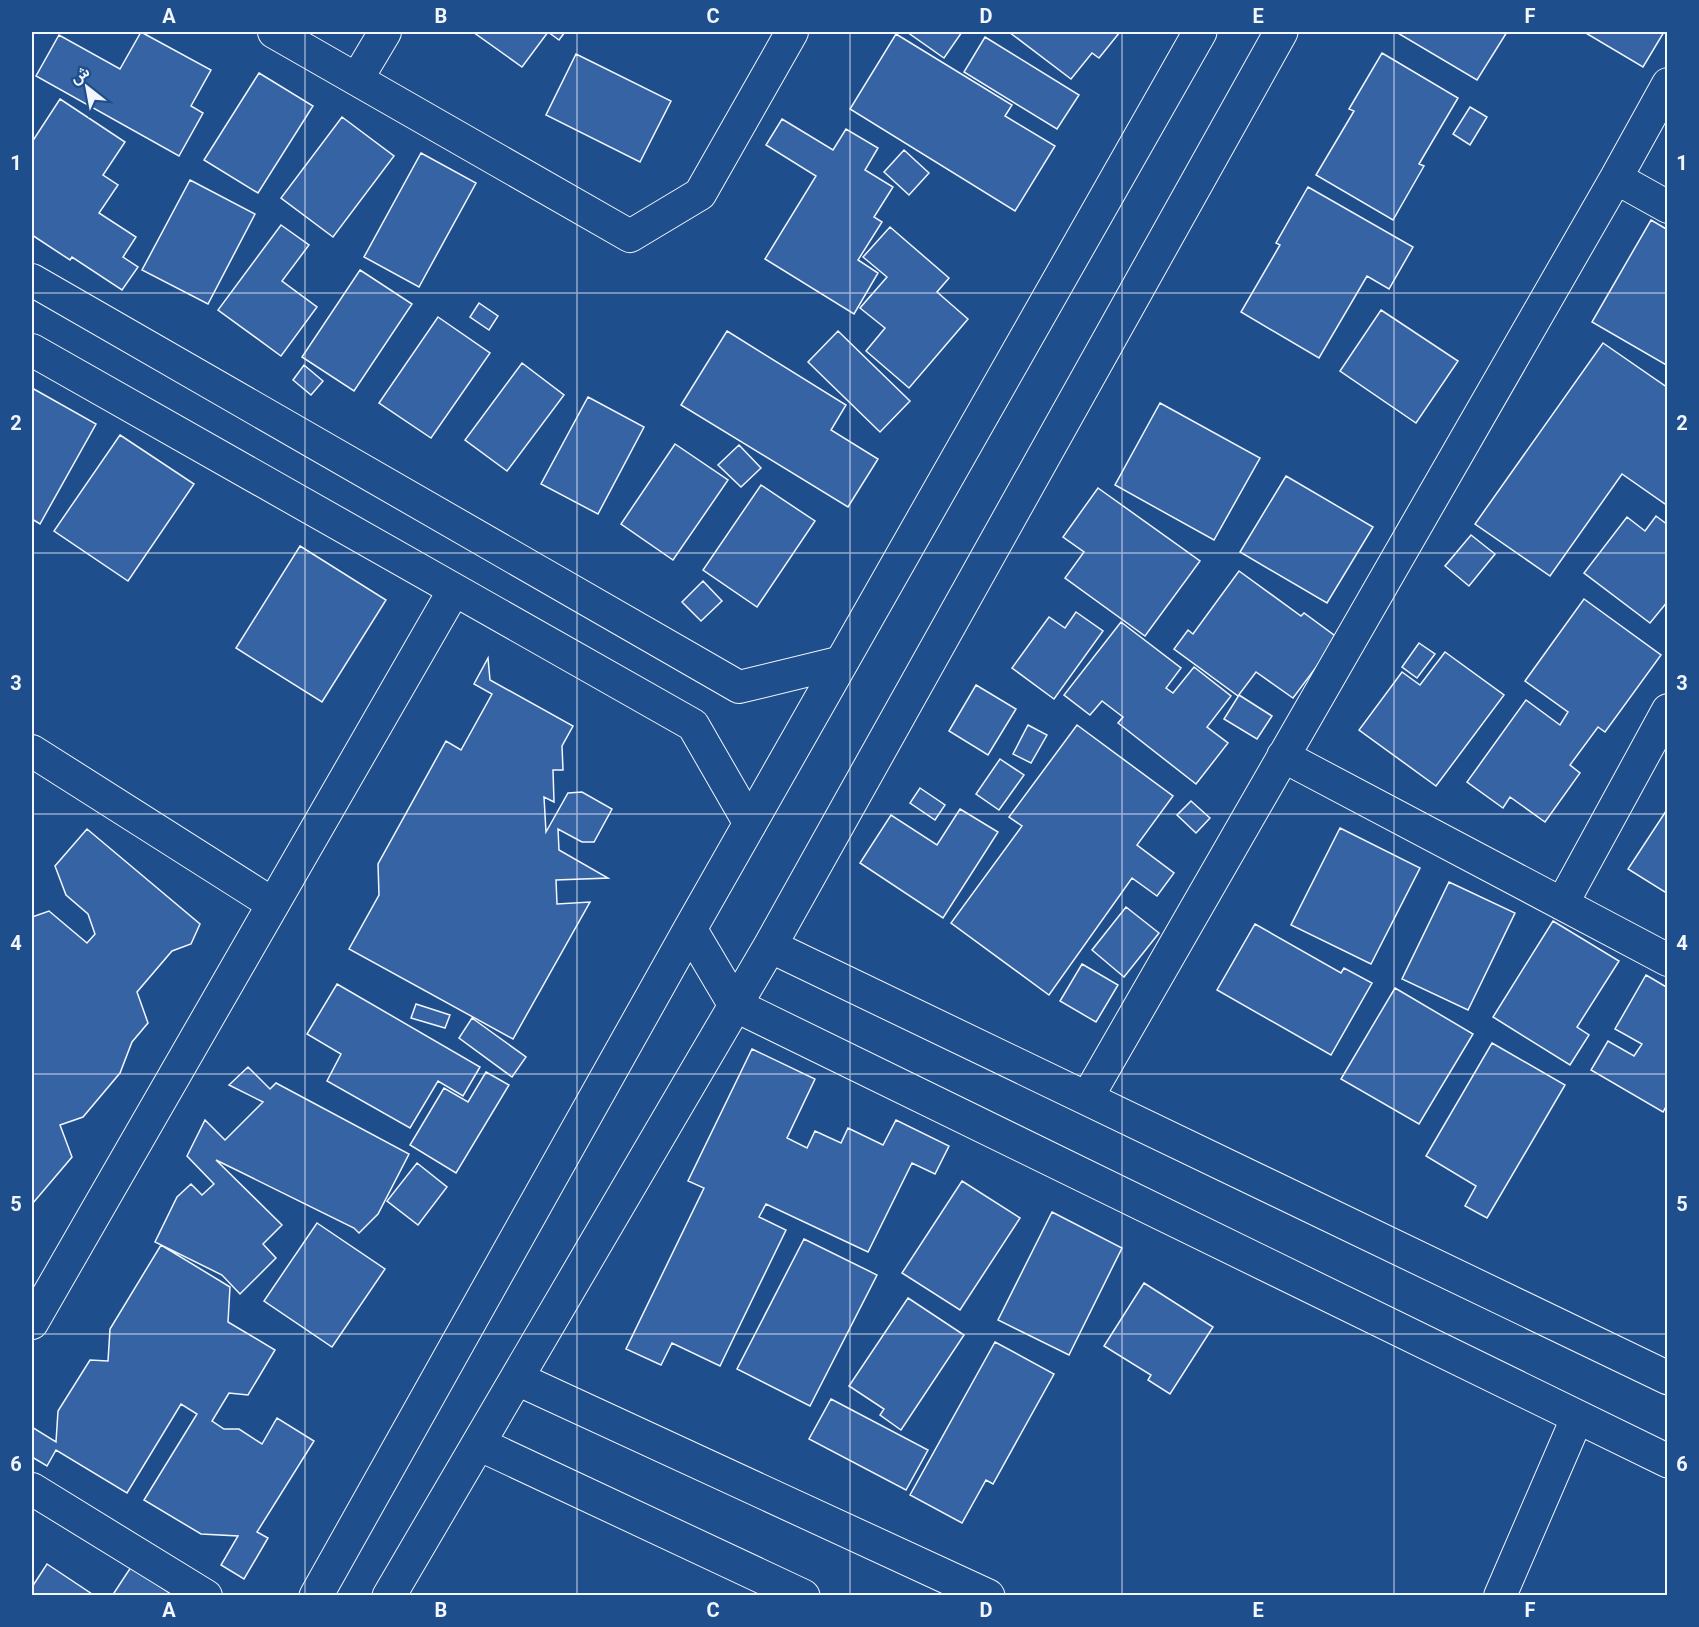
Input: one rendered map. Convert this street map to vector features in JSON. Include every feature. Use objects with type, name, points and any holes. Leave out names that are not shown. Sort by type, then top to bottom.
[{"type":"street","points":[[274,32],[630,236],[700,194],[792,32]]},
{"type":"street","points":[[357,79],[385,32]]},
{"type":"street","points":[[316,1596],[690,929],[1200,32]]},
{"type":"street","points":[[389,1596],[770,946],[1281,32]]},
{"type":"street","points":[[1087,1098],[1668,84]]},
{"type":"street","points":[[1616,178],[1668,207]]},
{"type":"street","points":[[32,280],[739,687],[842,662]]},
{"type":"street","points":[[32,350],[693,725],[750,824]]},
{"type":"street","points":[[32,1323],[454,590]]},
{"type":"street","points":[[1562,904],[1668,710]]},
{"type":"street","points":[[1283,756],[1668,960]]},
{"type":"street","points":[[34,758],[273,904]]},
{"type":"street","points":[[690,929],[735,1005],[1668,1461]]},
{"type":"street","points":[[770,946],[1668,1378]]},
{"type":"street","points":[[518,1379],[987,1596]]},
{"type":"street","points":[[1500,1596],[1577,1418]]},
{"type":"street","points":[[479,1444],[803,1596]]},
{"type":"street","points":[[32,1489],[206,1596]]},
{"type":"building","points":[[141,32],[211,70],[191,106],[203,113],[179,156],[36,76],[59,35],[120,69]]},
{"type":"building","points":[[473,32],[548,32],[522,67]]},
{"type":"building","points":[[548,32],[565,32],[559,40]]},
{"type":"building","points":[[907,32],[962,32],[944,58]]},
{"type":"building","points":[[1009,32],[1120,32],[1099,58],[1092,53],[1071,79]]},
{"type":"building","points":[[1396,32],[1507,32],[1477,80]]},
{"type":"building","points":[[1584,32],[1664,32],[1643,67]]},
{"type":"building","points":[[896,34],[1012,105],[1005,116],[1055,146],[1015,211],[850,109]]},
{"type":"building","points":[[985,37],[1079,95],[1057,129],[964,72]]},
{"type":"building","points":[[1382,53],[1458,98],[1419,164],[1424,166],[1393,220],[1316,175],[1354,111],[1349,109]]},
{"type":"building","points":[[576,54],[671,101],[640,162],[546,115]]},
{"type":"building","points":[[259,73],[313,106],[258,193],[204,160]]},
{"type":"building","points":[[60,99],[125,142],[103,175],[118,185],[99,213],[136,237],[123,257],[138,267],[122,290],[72,257],[70,260],[32,235],[32,142]]},
{"type":"building","points":[[1470,107],[1487,117],[1470,145],[1453,134]]},
{"type":"building","points":[[342,117],[394,156],[333,237],[281,198]]},
{"type":"building","points":[[782,119],[833,150],[846,129],[878,148],[865,170],[893,187],[874,217],[882,222],[858,260],[878,273],[854,314],[765,259],[816,176],[766,145]]},
{"type":"building","points":[[904,150],[929,173],[909,195],[884,172]]},
{"type":"building","points":[[421,153],[476,183],[419,287],[364,257]]},
{"type":"building","points":[[190,180],[255,214],[208,304],[142,270]]},
{"type":"building","points":[[1308,187],[1413,247],[1389,289],[1367,276],[1319,358],[1241,312],[1280,245],[1276,243]]},
{"type":"building","points":[[1651,220],[1668,230],[1668,366],[1592,322]]},
{"type":"building","points":[[281,225],[309,245],[282,281],[317,307],[281,356],[218,310]]},
{"type":"building","points":[[890,227],[949,278],[937,292],[968,319],[909,388],[866,351],[885,328],[860,308],[887,277],[863,257]]},
{"type":"building","points":[[360,270],[412,304],[354,391],[302,357]]},
{"type":"building","points":[[479,303],[498,316],[489,330],[470,317]]},
{"type":"building","points":[[1381,310],[1458,361],[1416,423],[1340,371]]},
{"type":"building","points":[[438,317],[490,353],[431,438],[379,403]]},
{"type":"building","points":[[727,331],[846,405],[831,430],[878,459],[848,507],[681,405]]},
{"type":"building","points":[[838,331],[910,401],[880,432],[808,362]]},
{"type":"building","points":[[1603,343],[1668,388],[1668,506],[1622,474],[1550,576],[1475,524]]},
{"type":"building","points":[[522,363],[564,395],[507,471],[465,440]]},
{"type":"building","points":[[304,365],[323,381],[311,395],[293,380]]},
{"type":"building","points":[[32,388],[96,424],[40,524],[32,519]]},
{"type":"building","points":[[588,397],[644,427],[598,514],[541,484]]},
{"type":"building","points":[[1160,403],[1260,458],[1214,540],[1115,485]]},
{"type":"building","points":[[120,435],[194,484],[128,581],[54,531]]},
{"type":"building","points":[[675,444],[728,480],[673,560],[621,524]]},
{"type":"building","points":[[739,445],[761,468],[741,487],[718,465]]},
{"type":"building","points":[[1286,476],[1373,527],[1327,603],[1240,552]]},
{"type":"building","points":[[761,485],[815,521],[757,607],[703,570]]},
{"type":"building","points":[[1098,488],[1200,561],[1145,636],[1065,578],[1084,552],[1063,537]]},
{"type":"building","points":[[1656,516],[1668,525],[1668,601],[1650,623],[1584,573],[1627,517],[1645,531]]},
{"type":"building","points":[[1471,535],[1495,554],[1469,586],[1445,566]]},
{"type":"building","points":[[300,546],[386,600],[322,702],[236,648]]},
{"type":"building","points":[[1239,571],[1301,616],[1304,613],[1338,638],[1293,698],[1256,672],[1238,696],[1174,649],[1188,630],[1193,634]]},
{"type":"building","points":[[703,581],[722,601],[701,621],[682,602]]},
{"type":"building","points":[[1584,599],[1661,655],[1605,732],[1598,727],[1570,765],[1580,773],[1545,822],[1510,797],[1503,808],[1467,782],[1526,700],[1560,725],[1568,712],[1525,681]]},
{"type":"building","points":[[1076,612],[1103,631],[1054,699],[1012,668],[1049,617],[1065,628]]},
{"type":"building","points":[[1121,622],[1181,668],[1166,688],[1173,693],[1194,667],[1231,696],[1207,727],[1228,743],[1196,784],[1118,723],[1123,717],[1102,701],[1090,715],[1064,695]]},
{"type":"building","points":[[1419,643],[1435,654],[1417,678],[1402,667]]},
{"type":"building","points":[[1445,652],[1504,695],[1436,786],[1359,730],[1402,672],[1420,685]]},
{"type":"building","points":[[488,658],[490,680],[573,726],[562,746],[563,770],[553,770],[554,802],[544,797],[546,832],[568,793],[582,792],[612,809],[594,842],[582,842],[558,829],[559,850],[608,878],[556,880],[557,904],[590,902],[513,1039],[349,949],[379,895],[378,864],[446,741],[461,750],[492,694],[474,684]]},
{"type":"building","points":[[976,685],[1016,709],[988,755],[949,731]]},
{"type":"building","points":[[1239,695],[1272,716],[1257,739],[1224,719]]},
{"type":"building","points":[[1028,725],[1047,735],[1031,763],[1013,754]]},
{"type":"building","points":[[1077,725],[1173,796],[1137,845],[1174,873],[1157,896],[1132,878],[1049,995],[951,923],[1022,826],[1009,817]]},
{"type":"building","points":[[1000,759],[1024,775],[999,810],[976,794]]},
{"type":"building","points":[[920,788],[945,805],[935,820],[910,803]]},
{"type":"building","points":[[1191,801],[1210,818],[1196,833],[1177,815]]},
{"type":"building","points":[[1668,808],[1668,894],[1628,869]]},
{"type":"building","points":[[960,809],[998,832],[943,918],[860,863],[891,815],[937,845]]},
{"type":"building","points":[[1340,828],[1420,868],[1371,964],[1291,925]]},
{"type":"building","points":[[87,829],[200,924],[191,944],[172,951],[137,992],[148,1023],[132,1042],[120,1073],[83,1117],[60,1125],[72,1157],[33,1203],[32,917],[49,911],[87,943],[95,934],[88,914],[66,895],[55,866]]},
{"type":"building","points":[[1449,882],[1515,913],[1468,1010],[1402,979]]},
{"type":"building","points":[[1126,907],[1159,933],[1124,977],[1092,950]]},
{"type":"building","points":[[1553,921],[1619,961],[1577,1027],[1589,1035],[1570,1065],[1493,1017]]},
{"type":"building","points":[[1255,924],[1341,973],[1344,968],[1372,983],[1331,1055],[1217,990]]},
{"type":"building","points":[[1082,964],[1118,985],[1096,1022],[1060,1001]]},
{"type":"building","points":[[1646,975],[1668,988],[1668,1103],[1663,1112],[1591,1070],[1608,1041],[1634,1056],[1642,1044],[1615,1029]]},
{"type":"building","points":[[337,984],[480,1067],[463,1096],[438,1081],[410,1128],[327,1081],[341,1054],[307,1034]]},
{"type":"building","points":[[1395,988],[1473,1034],[1419,1124],[1341,1079]]},
{"type":"building","points":[[416,1004],[450,1015],[445,1028],[411,1018]]},
{"type":"building","points":[[472,1018],[526,1057],[512,1077],[459,1038]]},
{"type":"building","points":[[1492,1043],[1565,1085],[1487,1218],[1465,1206],[1476,1186],[1426,1156]]},
{"type":"building","points":[[752,1049],[815,1079],[787,1138],[807,1148],[815,1131],[841,1143],[848,1128],[883,1145],[896,1120],[949,1146],[935,1174],[912,1163],[868,1252],[766,1204],[759,1217],[786,1230],[720,1366],[672,1343],[661,1365],[626,1349],[704,1188],[688,1181]]},
{"type":"building","points":[[248,1067],[270,1089],[276,1083],[409,1154],[378,1214],[359,1233],[354,1228],[216,1160],[282,1225],[263,1244],[276,1258],[240,1294],[222,1275],[155,1242],[177,1197],[191,1184],[202,1195],[214,1184],[187,1156],[205,1120],[225,1140],[263,1102],[229,1085]]},
{"type":"building","points":[[486,1072],[509,1085],[456,1173],[410,1145],[444,1088],[468,1102]]},
{"type":"building","points":[[417,1163],[447,1187],[418,1225],[387,1201]]},
{"type":"building","points":[[962,1181],[1020,1218],[960,1310],[902,1273]]},
{"type":"building","points":[[1052,1212],[1122,1248],[1069,1355],[998,1320]]},
{"type":"building","points":[[317,1223],[385,1269],[332,1347],[264,1301]]},
{"type":"building","points":[[804,1239],[877,1275],[810,1406],[737,1369]]},
{"type":"building","points":[[161,1245],[230,1287],[228,1322],[275,1350],[248,1395],[229,1393],[212,1421],[224,1429],[239,1429],[262,1444],[277,1418],[314,1441],[257,1532],[268,1538],[244,1579],[221,1565],[238,1536],[201,1534],[144,1500],[197,1414],[181,1404],[127,1493],[56,1450],[47,1466],[32,1457],[32,1427],[56,1442],[58,1411],[90,1360],[108,1361],[110,1329]]},
{"type":"building","points":[[1144,1283],[1213,1327],[1170,1394],[1148,1380],[1151,1375],[1104,1346]]},
{"type":"building","points":[[908,1298],[964,1335],[901,1430],[880,1415],[884,1409],[849,1386]]},
{"type":"building","points":[[995,1342],[1054,1374],[993,1484],[986,1480],[962,1523],[910,1495]]},
{"type":"building","points":[[831,1399],[928,1450],[906,1490],[809,1439]]},
{"type":"building","points":[[47,1564],[95,1596],[32,1596],[32,1587]]},
{"type":"building","points":[[131,1567],[174,1596],[112,1596]]}]
